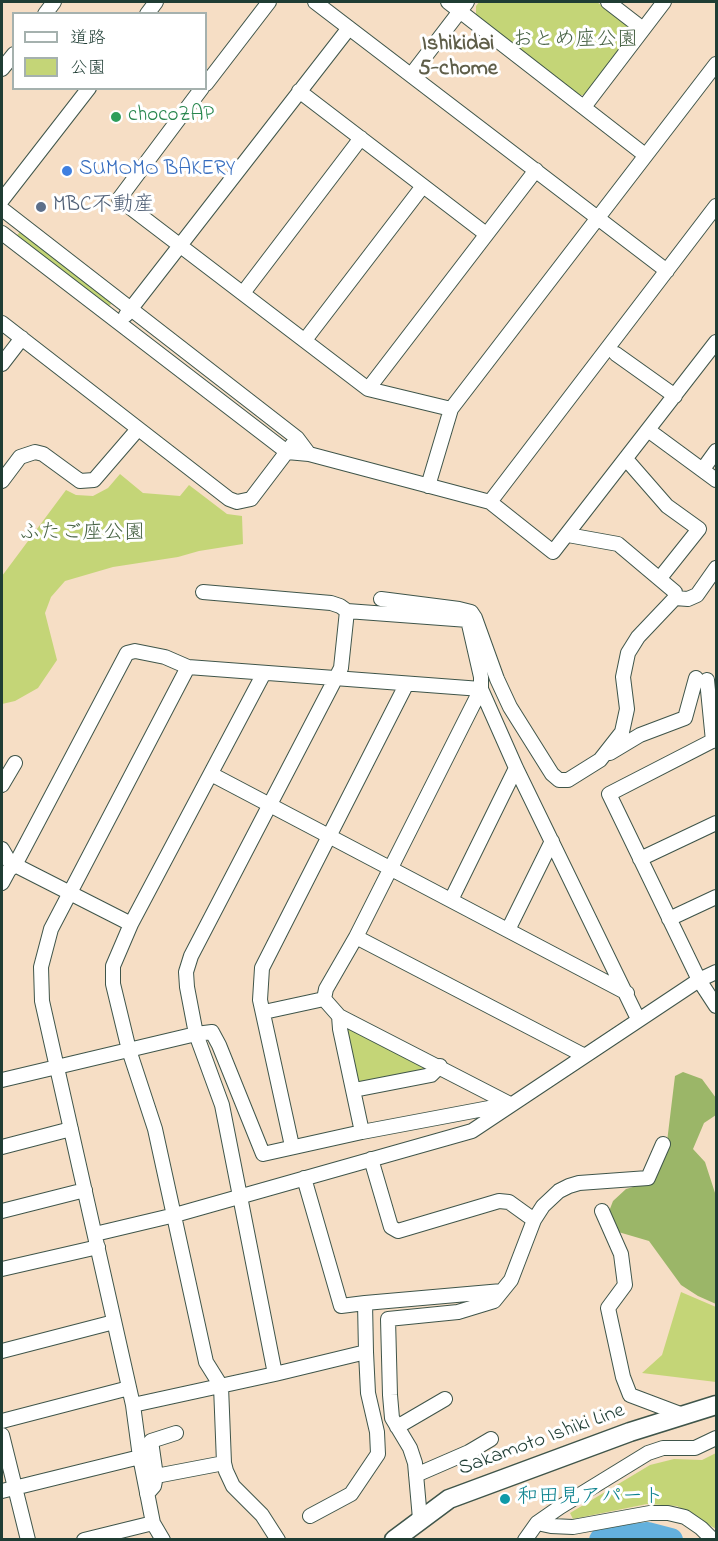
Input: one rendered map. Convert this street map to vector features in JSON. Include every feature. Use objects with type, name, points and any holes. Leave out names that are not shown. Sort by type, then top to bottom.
[{"type":"main road","name":"Sakamoto Ishiki Line","points":[[394,1539],[449,1499],[630,1431],[717,1405]]},
{"type":"street","points":[[207,83],[269,2]]},
{"type":"street","points":[[315,2],[668,271]]},
{"type":"street","points":[[448,2],[464,6],[645,155]]},
{"type":"street","points":[[608,2],[643,29]]},
{"type":"street","points":[[584,107],[664,2]]},
{"type":"street","points":[[411,75],[464,6]]},
{"type":"street","points":[[119,323],[349,28]]},
{"type":"street","points":[[2,69],[12,56]]},
{"type":"street","points":[[428,486],[451,409],[717,64]]},
{"type":"street","points":[[2,200],[87,90]]},
{"type":"street","points":[[201,90],[119,199],[368,388],[451,409]]},
{"type":"street","points":[[299,91],[486,234]]},
{"type":"street","points":[[243,293],[360,138]]},
{"type":"street","points":[[368,388],[536,171]]},
{"type":"street","points":[[305,340],[423,186]]},
{"type":"street","points":[[490,502],[716,207]]},
{"type":"street","points":[[2,209],[297,438],[309,454]]},
{"type":"street","points":[[2,233],[287,452],[309,454],[490,502],[553,552],[717,342]]},
{"type":"street","points":[[2,323],[229,499],[237,502],[251,499],[297,438]]},
{"type":"street","points":[[2,364],[22,338]]},
{"type":"street","points":[[616,354],[675,396]]},
{"type":"street","points":[[2,481],[20,457],[35,452],[44,454],[80,481],[94,480],[138,429]]},
{"type":"street","points":[[648,430],[717,480]]},
{"type":"street","points":[[703,469],[717,451]]},
{"type":"street","points":[[626,459],[667,506],[699,529],[660,578]]},
{"type":"street","points":[[568,535],[618,544],[675,592],[675,598],[638,638],[628,653],[623,677],[627,710],[625,724],[622,732],[600,760]]},
{"type":"street","points":[[675,598],[697,595],[717,568]]},
{"type":"street","points":[[203,592],[331,603],[347,611],[472,619]]},
{"type":"street","points":[[381,598],[471,612],[482,689],[516,768],[638,1019]]},
{"type":"street","points":[[275,1374],[222,1105],[196,1034],[186,972],[191,956],[341,668],[347,611]]},
{"type":"street","points":[[472,619],[510,707],[552,774],[559,780],[568,780],[640,735],[685,718],[702,679],[715,740],[609,794],[699,980],[717,1006]]},
{"type":"street","points":[[2,883],[9,870],[15,865],[127,653],[135,651],[165,657],[188,667],[482,689]]},
{"type":"street","points":[[163,1539],[153,1523],[133,1405],[42,1001],[41,968],[51,929],[188,667]]},
{"type":"street","points":[[264,673],[132,924],[114,966],[113,984],[129,1050],[155,1129],[206,1362],[221,1386],[224,1464],[233,1486],[262,1515],[278,1539]]},
{"type":"street","points":[[292,1146],[260,1000],[262,968],[406,685]]},
{"type":"street","points":[[324,999],[326,989],[356,937],[482,689]]},
{"type":"street","points":[[2,785],[15,763]]},
{"type":"street","points":[[451,900],[516,768]]},
{"type":"street","points":[[210,774],[627,993]]},
{"type":"street","points":[[640,859],[717,823]]},
{"type":"street","points":[[508,930],[552,841]]},
{"type":"street","points":[[2,849],[9,861],[15,865],[132,924]]},
{"type":"street","points":[[669,919],[717,897]]},
{"type":"street","points":[[356,937],[583,1055]]},
{"type":"street","points":[[2,1269],[241,1195],[472,1131],[638,1019],[699,980],[717,972]]},
{"type":"street","points":[[264,1012],[324,999]]},
{"type":"street","points":[[324,999],[339,1016],[510,1104]]},
{"type":"street","points":[[339,1016],[362,1132]]},
{"type":"street","points":[[2,1080],[212,1032],[263,1154],[292,1146],[510,1104]]},
{"type":"street","points":[[354,1090],[431,1075],[440,1066]]},
{"type":"street","points":[[2,1147],[71,1129]]},
{"type":"street","points":[[420,1519],[416,1475],[410,1448],[392,1418],[387,1319],[458,1312],[494,1301],[511,1280],[534,1220],[543,1206],[559,1191],[579,1183],[648,1178],[663,1144]]},
{"type":"street","points":[[371,1159],[391,1227],[398,1231],[499,1200],[509,1202],[534,1220]]},
{"type":"street","points":[[304,1178],[341,1306],[502,1291]]},
{"type":"street","points":[[2,1211],[85,1190]]},
{"type":"street","points":[[602,1211],[621,1254],[625,1285],[608,1308],[623,1377],[630,1395],[683,1415]]},
{"type":"street","points":[[310,1516],[351,1494],[378,1454],[377,1432],[368,1393],[366,1303]]},
{"type":"street","points":[[2,1351],[114,1322]]},
{"type":"street","points":[[133,1405],[366,1352]]},
{"type":"street","points":[[2,1421],[129,1388]]},
{"type":"street","points":[[397,1427],[445,1399]]},
{"type":"street","points":[[147,1494],[154,1486],[156,1476],[151,1441],[176,1433]]},
{"type":"street","points":[[2,1435],[8,1489],[28,1539]]},
{"type":"street","points":[[525,1539],[537,1523],[648,1453],[663,1448],[695,1448],[717,1438]]},
{"type":"street","points":[[416,1475],[469,1452],[491,1439]]},
{"type":"street","points":[[8,1489],[140,1457]]},
{"type":"street","points":[[156,1476],[224,1464]]},
{"type":"street","points":[[537,1523],[573,1527],[650,1513],[668,1513],[685,1517],[713,1539]]},
{"type":"street","points":[[84,1539],[153,1523]]},
{"type":"green space","name":"おとめ座公園","points":[[479,2],[597,2],[629,27],[630,36],[586,95],[579,95],[476,16],[476,6]]},
{"type":"green space","points":[[25,231],[111,298],[111,304],[108,307],[17,240],[17,235]]},
{"type":"green space","name":"ふたご座公園","points":[[120,474],[143,493],[180,496],[189,485],[227,514],[242,516],[243,544],[113,567],[65,581],[51,597],[45,613],[57,660],[38,688],[15,701],[2,704],[2,576],[66,490],[76,495],[93,496],[108,488]]},
{"type":"green space","points":[[352,1027],[425,1065],[425,1073],[362,1085],[357,1082],[346,1030]]},
{"type":"green space","points":[[683,1072],[702,1079],[716,1098],[716,1115],[704,1123],[693,1149],[705,1162],[716,1196],[716,1304],[681,1285],[649,1241],[615,1231],[608,1214],[613,1201],[626,1189],[647,1183],[666,1150],[675,1076]]},
{"type":"green space","points":[[681,1292],[716,1307],[716,1382],[642,1373],[662,1355]]},
{"type":"green space","points":[[716,1453],[716,1529],[677,1506],[647,1504],[573,1519],[570,1513],[650,1465],[674,1459],[702,1460]]},
{"type":"waterway","points":[[601,1540],[648,1534],[671,1540]]},
{"type":"place","name":"chocoZAP","points":[[116,117]]},
{"type":"place","name":"SUMOMO BAKERY","points":[[67,171]]},
{"type":"place","name":"MBC不動産","points":[[41,207]]},
{"type":"place","name":"和田見アパート","points":[[505,1499]]},
{"type":"district","name":"Ishikidai 5-chome","points":[[458,58]]}]
